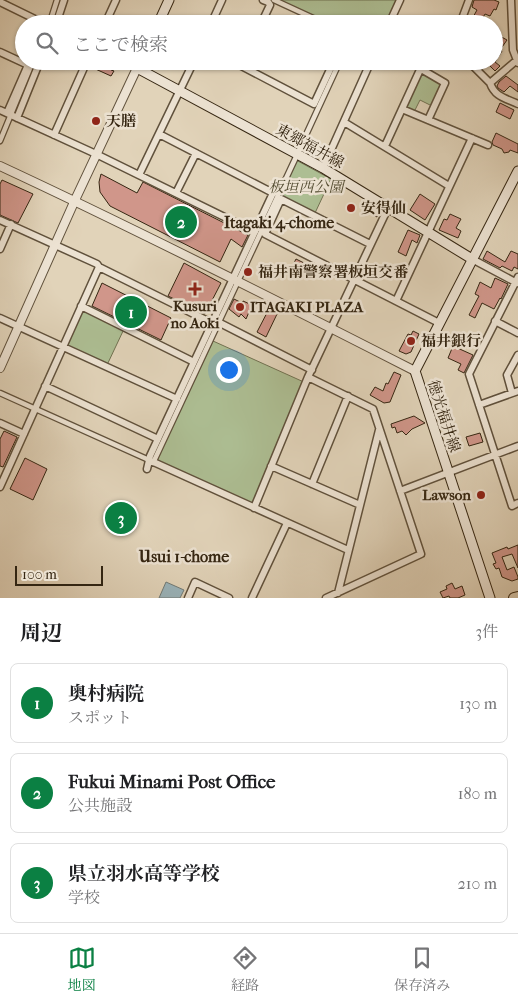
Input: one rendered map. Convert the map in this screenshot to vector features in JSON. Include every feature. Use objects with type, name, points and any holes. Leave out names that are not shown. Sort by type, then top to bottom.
[{"type":"highway","points":[[514,598],[518,597]]},
{"type":"main road","points":[[162,15],[169,0]]},
{"type":"main road","name":"東郷福井線","points":[[148,70],[180,90],[323,168],[472,259]]},
{"type":"main road","name":"徳光福井線","points":[[490,598],[415,371],[472,259],[515,184],[518,171]]},
{"type":"street","points":[[52,15],[57,0]]},
{"type":"street","points":[[55,15],[64,0]]},
{"type":"street","points":[[109,15],[116,0]]},
{"type":"street","points":[[215,15],[222,0]]},
{"type":"street","points":[[263,0],[270,5],[265,15]]},
{"type":"street","points":[[274,0],[306,15]]},
{"type":"street","points":[[394,15],[400,0]]},
{"type":"street","points":[[463,15],[469,0]]},
{"type":"street","points":[[490,83],[517,62],[511,0]]},
{"type":"street","points":[[0,2],[31,15]]},
{"type":"street","points":[[0,52],[15,60]]},
{"type":"street","points":[[0,140],[26,70]]},
{"type":"street","points":[[9,114],[29,70]]},
{"type":"street","points":[[9,114],[35,70]]},
{"type":"street","points":[[54,135],[83,70]]},
{"type":"street","points":[[0,368],[96,154],[136,70]]},
{"type":"street","points":[[140,175],[190,70]]},
{"type":"street","points":[[254,70],[314,104],[330,70]]},
{"type":"street","points":[[299,150],[336,70]]},
{"type":"street","points":[[323,168],[368,70]]},
{"type":"street","points":[[384,146],[421,70]]},
{"type":"street","points":[[423,70],[445,83],[428,120]]},
{"type":"street","points":[[477,70],[490,83],[492,90],[499,96],[518,104]]},
{"type":"street","points":[[402,109],[488,145]]},
{"type":"street","points":[[9,114],[140,175],[255,232]]},
{"type":"street","points":[[344,122],[449,186]]},
{"type":"street","points":[[147,469],[273,193],[159,134]]},
{"type":"street","points":[[396,301],[472,138]]},
{"type":"street","points":[[176,193],[196,153]]},
{"type":"street","points":[[235,279],[296,157]]},
{"type":"street","points":[[0,166],[75,200],[235,279],[415,371]]},
{"type":"street","points":[[370,244],[281,199],[264,234],[439,323]]},
{"type":"street","points":[[254,508],[308,377],[388,208]]},
{"type":"street","points":[[0,220],[56,244],[97,264],[99,267],[312,370]]},
{"type":"street","points":[[0,249],[11,224]]},
{"type":"street","points":[[472,259],[517,281],[469,374],[512,506],[518,503]]},
{"type":"street","points":[[0,487],[99,267]]},
{"type":"street","points":[[81,306],[194,362]]},
{"type":"street","points":[[0,318],[177,398]]},
{"type":"street","points":[[495,321],[518,333]]},
{"type":"street","points":[[151,462],[158,439],[194,362],[215,323]]},
{"type":"street","points":[[479,405],[515,392],[507,376],[518,356]]},
{"type":"street","points":[[308,377],[373,409],[421,554],[326,598]]},
{"type":"street","points":[[45,386],[158,439]]},
{"type":"street","points":[[0,393],[348,550]]},
{"type":"street","points":[[312,484],[348,396]]},
{"type":"street","points":[[0,423],[24,434]]},
{"type":"street","points":[[338,592],[380,429]]},
{"type":"street","points":[[400,491],[518,446]]},
{"type":"street","points":[[271,466],[360,505]]},
{"type":"street","points":[[252,598],[287,523]]},
{"type":"street","points":[[188,598],[195,582],[229,598]]},
{"type":"green space","points":[[279,0],[397,0],[390,15],[312,15]]},
{"type":"green space","points":[[422,72],[443,84],[432,106],[420,100],[414,112],[405,108]]},
{"type":"green space","name":"板垣西公園","points":[[296,160],[331,179],[315,213],[280,195]]},
{"type":"green space","points":[[83,310],[124,329],[107,365],[67,346]]},
{"type":"green space","points":[[213,341],[306,383],[254,508],[155,464]]},
{"type":"water","points":[[166,582],[184,590],[180,598],[159,598]]},
{"type":"building","points":[[474,0],[494,0],[499,2],[496,10],[494,9],[491,15],[474,15],[477,10],[472,7]]},
{"type":"building","points":[[503,38],[507,40],[503,46]]},
{"type":"building","points":[[98,70],[114,71],[111,76]]},
{"type":"building","points":[[506,76],[518,85],[518,92],[510,86],[504,92],[498,88],[499,82]]},
{"type":"building","points":[[500,103],[514,110],[510,119],[496,112]]},
{"type":"building","points":[[496,133],[518,144],[518,153],[510,150],[504,153],[502,149],[493,145],[492,142]]},
{"type":"building","points":[[101,174],[137,193],[143,182],[248,235],[242,247],[231,239],[220,262],[110,206],[100,192],[99,182]]},
{"type":"building","points":[[2,180],[33,194],[18,223],[0,215],[0,184]]},
{"type":"building","points":[[420,194],[435,204],[425,220],[410,210]]},
{"type":"building","points":[[363,201],[380,210],[377,217],[360,207]]},
{"type":"building","points":[[450,214],[461,219],[456,228],[461,231],[458,238],[439,230],[444,219],[447,220]]},
{"type":"building","points":[[408,230],[420,235],[417,243],[412,240],[406,256],[398,252]]},
{"type":"building","points":[[487,251],[505,262],[511,251],[518,254],[518,269],[514,267],[512,271],[502,266],[500,268],[483,259]]},
{"type":"building","points":[[296,259],[308,265],[302,279],[289,273]]},
{"type":"building","points":[[184,263],[221,283],[205,314],[168,296]]},
{"type":"building","points":[[495,278],[508,284],[494,309],[482,303],[475,318],[469,315],[479,296],[475,294],[480,282],[491,288]]},
{"type":"building","points":[[102,283],[171,318],[161,340],[92,306]]},
{"type":"building","name":"ITAGAKI PLAZA","points":[[234,299],[252,305],[246,319],[241,314],[239,317],[229,309]]},
{"type":"building","points":[[270,307],[278,312],[266,337],[257,332]]},
{"type":"building","points":[[413,331],[419,334],[411,352],[406,354],[399,351],[408,334],[411,335]]},
{"type":"building","points":[[453,346],[473,355],[464,373],[458,370],[461,364],[448,358]]},
{"type":"building","points":[[394,372],[401,375],[390,402],[384,403],[370,395],[375,387],[383,391]]},
{"type":"building","points":[[414,416],[425,423],[412,429],[406,435],[402,431],[397,433],[395,427],[392,428],[391,424]]},
{"type":"building","points":[[4,431],[17,437],[3,467],[0,466],[0,439]]},
{"type":"building","points":[[480,433],[483,442],[469,446],[466,437]]},
{"type":"building","points":[[25,458],[47,469],[33,500],[10,489]]},
{"type":"building","points":[[518,545],[518,568],[512,554],[502,557],[507,570],[514,567],[518,579],[512,581],[502,577],[499,568],[496,569],[493,564],[496,563],[492,553]]},
{"type":"building","points":[[452,583],[455,589],[462,586],[465,595],[458,598],[450,598],[449,596],[443,598],[440,592],[447,589],[446,586]]},
{"type":"place","name":"天膳","points":[[96,121]]},
{"type":"place","name":"安得仙","points":[[351,208]]},
{"type":"place","name":"Fukui Minami Post Office","points":[[181,222]]},
{"type":"place","name":"福井南警察署板垣交番","points":[[248,272]]},
{"type":"place","name":"Kusuri no Aoki","points":[[195,289]]},
{"type":"place","name":"ITAGAKI PLAZA","points":[[240,307]]},
{"type":"place","name":"奥村病院","points":[[131,312]]},
{"type":"place","name":"福井銀行","points":[[411,341]]},
{"type":"place","name":"Lawson","points":[[481,495]]},
{"type":"place","name":"県立羽水高等学校","points":[[121,518]]},
{"type":"district","name":"Itagaki 4-chome","points":[[279,222]]},
{"type":"district","name":"Usui 1-chome","points":[[184,556]]}]
